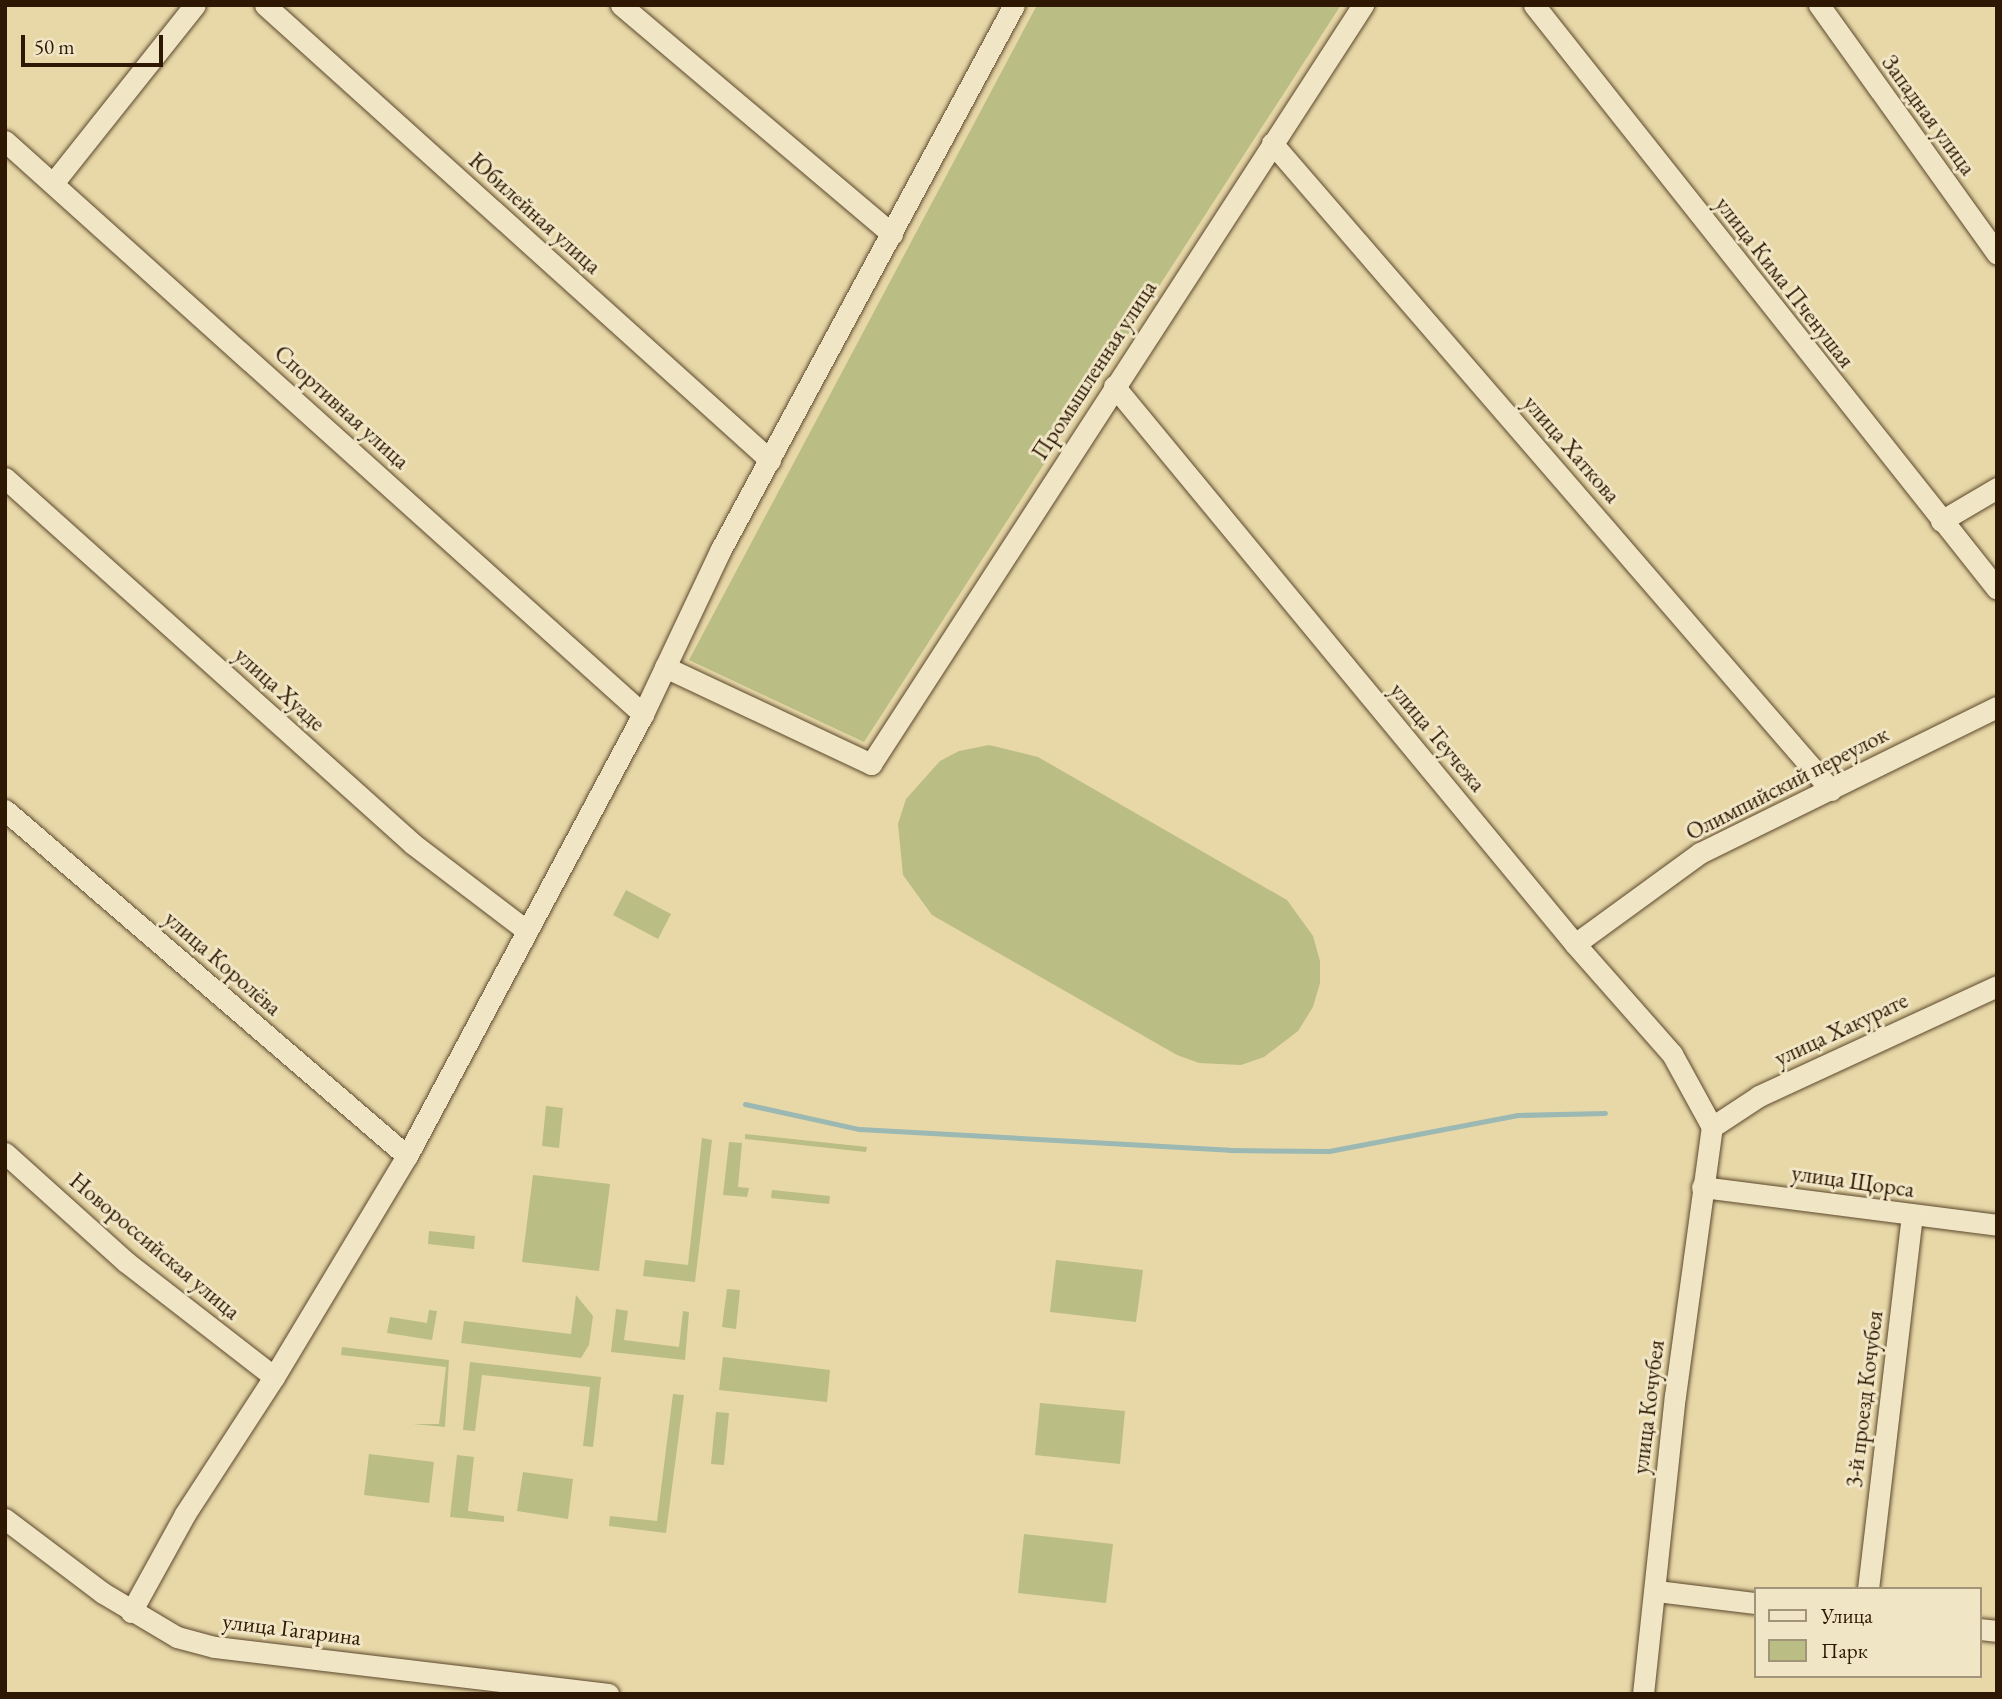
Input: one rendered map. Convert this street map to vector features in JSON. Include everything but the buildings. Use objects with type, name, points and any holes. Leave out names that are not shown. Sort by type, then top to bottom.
[{"type":"street","points":[[54,182],[195,5]]},
{"type":"street","name":"Юбилейная улица","points":[[265,5],[771,460]]},
{"type":"street","points":[[621,5],[892,234]]},
{"type":"street","name":"Промышленная улица","points":[[665,667],[871,764],[1363,5]]},
{"type":"street","name":"улица Кима Пченушая","points":[[1534,5],[1997,589]]},
{"type":"street","name":"Западная улица","points":[[1819,5],[1997,254]]},
{"type":"street","points":[[131,1612],[185,1514],[274,1377],[407,1156],[643,714],[771,460],[1009,8]]},
{"type":"street","name":"Спортивная улица","points":[[5,141],[54,182],[643,714]]},
{"type":"street","name":"улица Хаткова","points":[[1272,143],[1831,790]]},
{"type":"street","name":"улица Теучежа","points":[[1114,386],[1575,944],[1672,1054],[1712,1127]]},
{"type":"street","name":"улица Хуаде","points":[[5,478],[413,844],[527,931]]},
{"type":"street","points":[[1941,521],[1997,488]]},
{"type":"street","name":"Олимпийский переулок","points":[[1575,944],[1700,853],[1997,707]]},
{"type":"street","name":"улица Королёва","points":[[5,810],[407,1156]]},
{"type":"street","name":"улица Хакурате","points":[[1712,1127],[1759,1096],[1997,986]]},
{"type":"street","name":"улица Кочубея","points":[[1643,1694],[1702,1187],[1712,1127]]},
{"type":"street","name":"Новороссийская улица","points":[[5,1153],[126,1262],[274,1377]]},
{"type":"street","name":"улица Щорса","points":[[1702,1187],[1997,1225]]},
{"type":"street","name":"3-й проезд Кочубея","points":[[1868,1587],[1912,1216]]},
{"type":"street","name":"улица Гагарина","points":[[5,1520],[131,1612],[177,1637],[215,1647],[608,1694]]},
{"type":"street","points":[[1657,1591],[1754,1603]]},
{"type":"green space","points":[[1037,5],[1341,5],[864,742],[689,660]]},
{"type":"green space","points":[[989,745],[1038,757],[1287,900],[1313,936],[1320,961],[1320,983],[1313,1007],[1298,1031],[1264,1057],[1241,1065],[1199,1063],[1177,1055],[932,915],[903,875],[898,824],[906,799],[940,761],[959,751]]},
{"type":"green space","points":[[626,890],[671,914],[658,939],[613,915]]},
{"type":"green space","points":[[546,1106],[563,1108],[559,1148],[542,1146]]},
{"type":"green space","points":[[745,1134],[867,1147],[866,1152],[745,1139]]},
{"type":"green space","points":[[702,1138],[712,1140],[695,1282],[643,1276],[645,1260],[688,1265]]},
{"type":"green space","points":[[729,1142],[742,1143],[738,1187],[749,1188],[747,1197],[723,1195]]},
{"type":"green space","points":[[533,1175],[610,1184],[599,1271],[522,1262]]},
{"type":"green space","points":[[772,1190],[830,1196],[829,1204],[771,1198]]},
{"type":"green space","points":[[429,1231],[475,1236],[474,1249],[428,1244]]},
{"type":"green space","points":[[1056,1260],[1143,1270],[1136,1322],[1050,1312]]},
{"type":"green space","points":[[727,1289],[740,1290],[736,1329],[722,1327]]},
{"type":"green space","points":[[576,1295],[593,1316],[589,1345],[581,1358],[461,1343],[464,1321],[571,1334]]},
{"type":"green space","points":[[616,1309],[628,1311],[624,1340],[679,1347],[683,1311],[689,1312],[685,1360],[611,1352]]},
{"type":"green space","points":[[429,1310],[437,1311],[432,1340],[387,1333],[390,1317],[427,1323]]},
{"type":"green space","points":[[342,1347],[449,1360],[445,1427],[413,1424],[439,1424],[446,1367],[341,1355]]},
{"type":"green space","points":[[723,1357],[830,1370],[827,1402],[719,1390]]},
{"type":"green space","points":[[470,1362],[601,1377],[593,1447],[583,1446],[590,1387],[482,1375],[475,1431],[463,1430]]},
{"type":"green space","points":[[673,1394],[684,1395],[666,1533],[609,1526],[610,1516],[657,1521]]},
{"type":"green space","points":[[1040,1403],[1125,1411],[1120,1464],[1035,1455]]},
{"type":"green space","points":[[716,1412],[729,1413],[724,1465],[711,1464]]},
{"type":"green space","points":[[369,1454],[434,1462],[429,1503],[364,1495]]},
{"type":"green space","points":[[457,1455],[474,1457],[468,1511],[504,1516],[504,1522],[450,1517]]},
{"type":"green space","points":[[523,1472],[573,1479],[568,1519],[517,1511]]},
{"type":"green space","points":[[1024,1534],[1113,1544],[1106,1603],[1018,1593]]},
{"type":"waterway","points":[[745,1104],[859,1129],[1229,1150],[1329,1151],[1518,1115],[1605,1113]]}]
